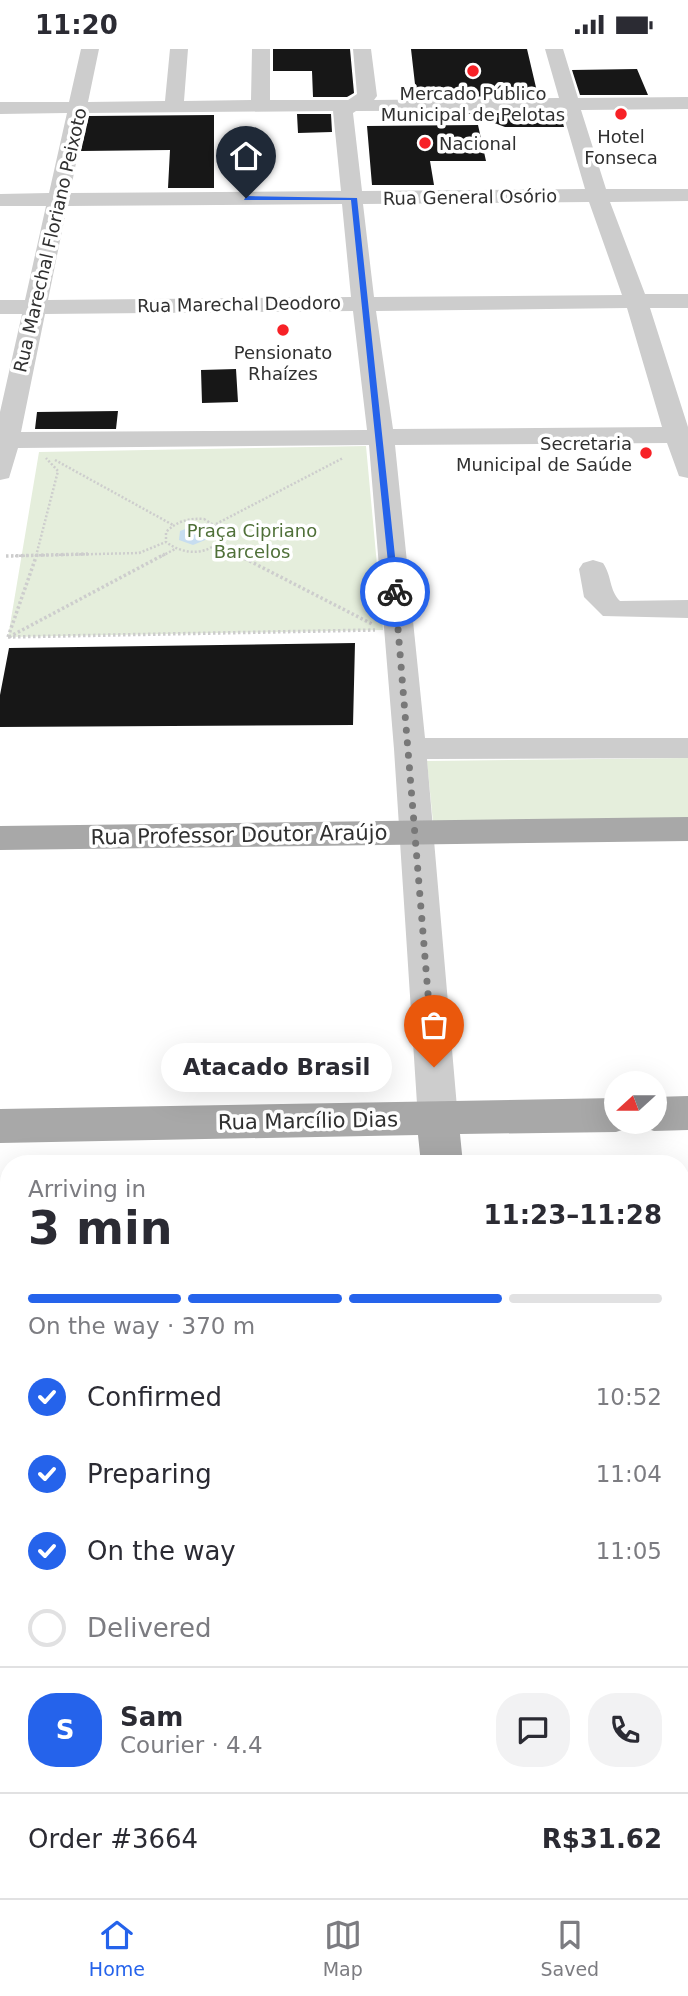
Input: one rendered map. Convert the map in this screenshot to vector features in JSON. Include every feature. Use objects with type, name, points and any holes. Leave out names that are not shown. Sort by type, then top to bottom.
[{"type":"main road","name":"Rua Professor Doutor Araújo","points":[[0,838],[688,829]]},
{"type":"main road","points":[[667,1114],[688,1113]]},
{"type":"main road","name":"Rua Marcílio Dias","points":[[0,1126],[604,1115]]},
{"type":"main road","points":[[438,1119],[441,1155]]},
{"type":"street","name":"Rua Marechal Floriano Peixoto","points":[[0,472],[3,440],[80,107],[90,49]]},
{"type":"street","points":[[174,107],[180,49]]},
{"type":"street","points":[[260,107],[261,49]]},
{"type":"street","points":[[362,49],[367,96],[343,111],[363,302],[381,437],[410,750],[438,1119]]},
{"type":"street","points":[[554,49],[597,195],[683,435],[688,470]]},
{"type":"street","points":[[0,109],[688,103]]},
{"type":"street","name":"Rua General Osório","points":[[0,200],[688,195]]},
{"type":"street","name":"Rua Marechal Deodoro","points":[[0,307],[688,301]]},
{"type":"street","points":[[3,440],[683,435]]},
{"type":"street","points":[[593,569],[599,597],[614,610],[688,609]]},
{"type":"street","points":[[410,750],[688,748]]},
{"type":"path","points":[[39,452],[52,451]]},
{"type":"path","points":[[39,452],[173,525]]},
{"type":"path","points":[[8,637],[38,555],[58,471],[39,452]]},
{"type":"path","points":[[166,542],[166,532],[173,525],[194,519],[216,524],[343,458]]},
{"type":"path","points":[[166,542],[175,549],[197,552],[218,545],[224,536],[216,524]]},
{"type":"path","points":[[5,556],[139,553],[166,542]]},
{"type":"path","points":[[8,637],[383,629],[218,545]]},
{"type":"path","points":[[8,637],[175,549]]},
{"type":"green space","name":"Praça Cipriano Barcelos","points":[[366,446],[383,630],[8,637],[39,452]]},
{"type":"green space","points":[[688,758],[688,821],[433,822],[427,761]]},
{"type":"water","points":[[193,526],[208,529],[210,538],[193,545],[179,540],[180,531]]},
{"type":"building","points":[[273,49],[350,49],[354,93],[347,97],[313,97],[312,71],[273,71]]},
{"type":"building","name":"Mercado Público Municipal de Pelotas","points":[[411,49],[527,49],[538,96],[425,97],[416,93]]},
{"type":"building","points":[[637,69],[648,95],[580,95],[572,70]]},
{"type":"building","points":[[468,113],[560,113],[564,127],[505,127]]},
{"type":"building","points":[[297,114],[331,114],[332,132],[298,133]]},
{"type":"building","points":[[214,115],[214,188],[168,188],[170,150],[81,151],[89,116]]},
{"type":"building","name":"Nacional","points":[[478,125],[486,161],[430,161],[434,185],[372,185],[367,126]]},
{"type":"building","points":[[236,369],[238,402],[202,403],[201,370]]},
{"type":"building","points":[[118,411],[116,429],[35,429],[37,412]]},
{"type":"building","points":[[355,643],[353,725],[0,727],[0,695],[9,648]]},
{"type":"way so far","points":[[395,592],[434,1067]]},
{"type":"place","name":"Mercado Público Municipal de Pelotas","points":[[473,71]]},
{"type":"place","name":"Hotel Fonseca","points":[[621,114]]},
{"type":"place","name":"Nacional","points":[[425,143]]},
{"type":"place","name":"Pensionato Rhaízes","points":[[283,330]]},
{"type":"place","name":"Secretaria Municipal de Saúde","points":[[646,453]]},
{"type":"place","name":"Atacado Brasil","points":[[434,1067]]},
{"type":"route","points":[[246,198],[354,198],[363,302],[381,437],[395,592]]}]
